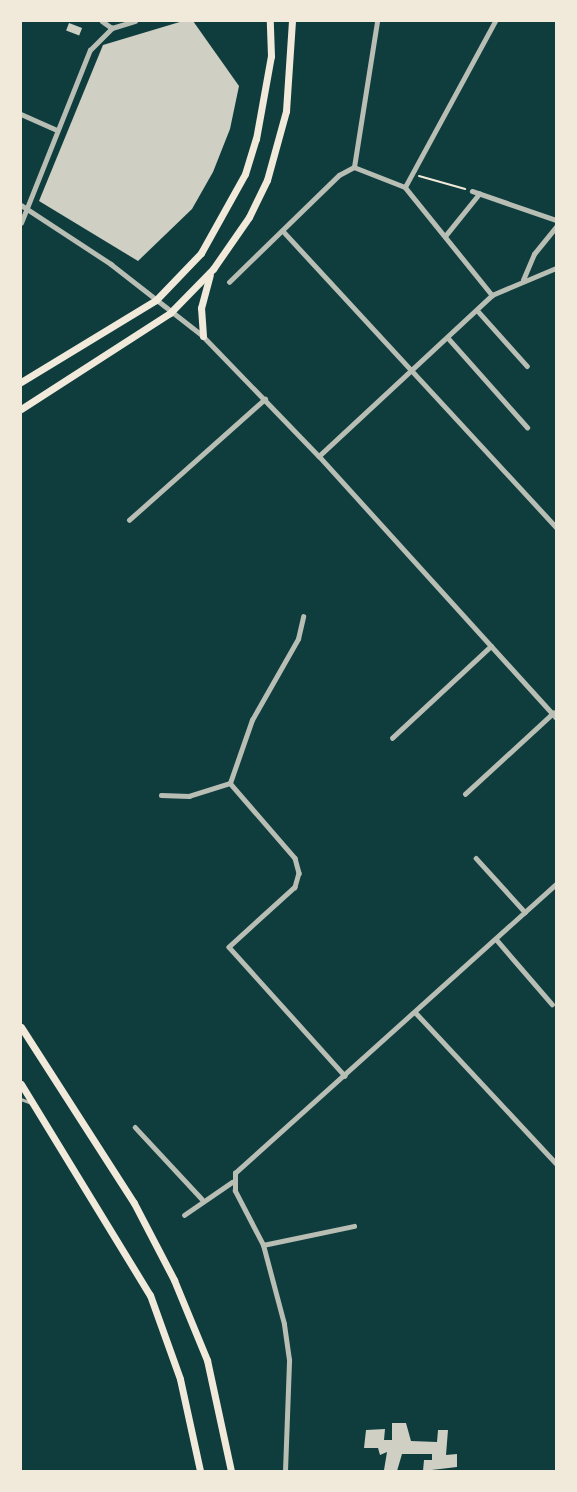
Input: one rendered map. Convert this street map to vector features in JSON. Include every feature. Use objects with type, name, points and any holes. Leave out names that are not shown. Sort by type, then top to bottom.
[{"type":"main road","points":[[21,382],[156,300],[200,253],[245,174],[263,113],[271,56],[270,21]]},
{"type":"main road","points":[[21,409],[170,313],[213,268],[248,217],[267,180],[286,111],[292,21]]},
{"type":"main road","points":[[203,336],[202,299],[213,268]]},
{"type":"main road","points":[[21,1027],[134,1203],[174,1280],[207,1360],[231,1471]]},
{"type":"main road","points":[[21,1084],[150,1295],[180,1380],[200,1471]]},
{"type":"street","points":[[102,21],[112,28]]},
{"type":"street","points":[[21,223],[90,50],[112,28],[135,21]]},
{"type":"street","points":[[354,167],[377,21]]},
{"type":"street","points":[[405,187],[414,175],[495,21]]},
{"type":"street","points":[[21,114],[57,130]]},
{"type":"street","points":[[229,282],[339,175],[354,167],[405,187],[446,235],[492,295]]},
{"type":"street","points":[[472,191],[556,220]]},
{"type":"street","points":[[446,235],[480,194]]},
{"type":"street","points":[[21,205],[27,207],[203,336],[319,456],[554,715],[465,794]]},
{"type":"street","points":[[523,280],[534,254],[556,227]]},
{"type":"street","points":[[283,231],[414,371],[556,528]]},
{"type":"street","points":[[319,456],[449,339],[492,295],[523,280],[556,268]]},
{"type":"street","points":[[477,310],[527,366]]},
{"type":"street","points":[[449,339],[527,427]]},
{"type":"street","points":[[129,520],[265,399]]},
{"type":"street","points":[[230,783],[252,720],[278,668],[298,640],[303,617]]},
{"type":"street","points":[[392,738],[491,646]]},
{"type":"street","points":[[161,795],[189,796],[230,783]]},
{"type":"street","points":[[230,783],[296,858],[299,873],[294,887],[229,947],[345,1076]]},
{"type":"street","points":[[476,858],[525,912]]},
{"type":"street","points":[[184,1215],[202,1199],[232,1182],[240,1166],[416,1014],[556,884]]},
{"type":"street","points":[[496,939],[552,1004]]},
{"type":"street","points":[[416,1014],[556,1163]]},
{"type":"street","points":[[135,1127],[202,1199]]},
{"type":"street","points":[[232,1182],[263,1246],[289,1360],[285,1471]]},
{"type":"street","points":[[263,1246],[354,1226]]},
{"type":"lane","points":[[21,1099],[34,1105]]},
{"type":"path","points":[[414,175],[472,191]]},
{"type":"building","points":[[183,21],[193,21],[239,86],[230,129],[213,172],[192,209],[138,261],[39,201],[103,45]]},
{"type":"building","points":[[69,23],[82,28],[79,35],[66,30]]},
{"type":"building","points":[[392,1423],[406,1423],[411,1441],[437,1442],[438,1430],[448,1430],[446,1455],[457,1454],[457,1467],[423,1471],[424,1460],[432,1460],[432,1454],[402,1454],[397,1471],[384,1470],[387,1452],[380,1455],[378,1448],[364,1448],[366,1430],[385,1429],[384,1440],[392,1440]]}]
